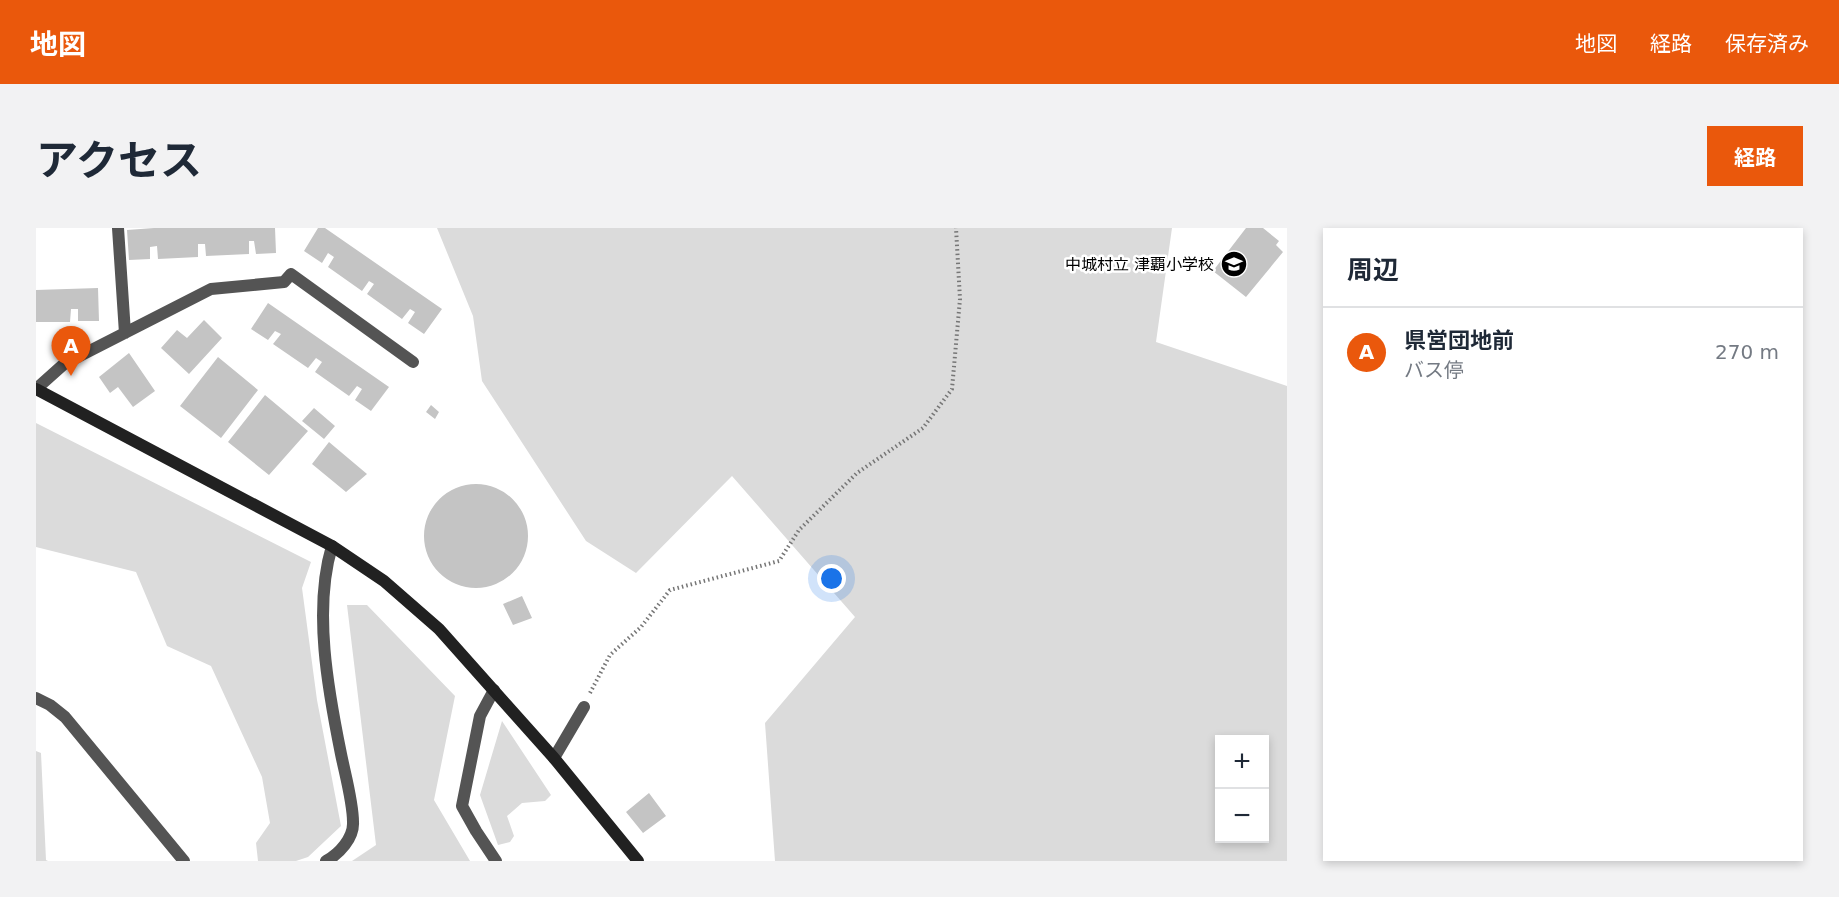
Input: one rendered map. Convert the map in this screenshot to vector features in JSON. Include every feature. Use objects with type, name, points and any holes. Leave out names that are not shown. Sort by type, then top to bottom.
[{"type":"street","points":[[118,228],[125,333]]},
{"type":"street","points":[[413,362],[291,274],[284,282],[211,289],[64,364],[36,389],[332,546],[384,581],[439,628],[554,758],[638,861]]},
{"type":"street","points":[[326,861],[335,856],[349,838],[354,823],[336,731],[322,618],[323,578],[332,546]]},
{"type":"street","points":[[494,690],[480,716],[462,806],[496,861]]},
{"type":"street","points":[[36,698],[50,705],[65,717],[184,861]]},
{"type":"street","points":[[554,758],[584,707]]},
{"type":"path","points":[[584,707],[610,655],[641,627],[670,590],[779,561],[799,530],[857,473],[923,428],[952,389],[960,299],[956,228]]},
{"type":"shaded area","points":[[437,228],[1172,228],[1156,342],[1287,386],[1287,861],[775,861],[765,723],[855,617],[732,476],[636,573],[586,541],[482,381],[473,316]]},
{"type":"shaded area","points":[[36,423],[311,562],[302,588],[317,700],[341,826],[308,857],[296,861],[258,861],[256,843],[270,823],[262,777],[211,666],[167,646],[136,572],[36,547]]},
{"type":"shaded area","points":[[347,605],[367,605],[455,696],[434,800],[470,861],[352,861],[376,845]]},
{"type":"shaded area","points":[[502,721],[551,795],[545,801],[522,803],[507,816],[514,836],[510,842],[498,845],[480,795]]},
{"type":"shaded area","points":[[36,751],[41,753],[46,860],[48,861],[36,861]]},
{"type":"building","points":[[275,228],[276,253],[256,254],[254,241],[249,241],[249,254],[206,256],[205,244],[198,244],[198,257],[158,259],[157,246],[150,247],[150,259],[129,260],[127,230]]},
{"type":"building","points":[[318,228],[325,228],[442,309],[424,334],[408,323],[415,312],[410,309],[402,319],[367,294],[374,284],[369,281],[362,291],[328,267],[334,257],[328,253],[322,263],[304,251]]},
{"type":"building","points":[[1246,228],[1263,228],[1279,241],[1276,245],[1283,252],[1246,297],[1213,271]]},
{"type":"building","points":[[98,288],[99,321],[78,321],[78,309],[71,309],[70,322],[36,322],[36,290]]},
{"type":"building","points":[[268,303],[389,387],[371,411],[355,400],[362,389],[357,386],[349,396],[315,372],[322,362],[316,358],[308,368],[273,344],[281,334],[275,331],[268,340],[251,329]]},
{"type":"building","points":[[204,320],[222,338],[189,374],[161,348],[177,330],[187,338]]},
{"type":"building","points":[[129,353],[155,391],[133,407],[118,387],[110,393],[99,377]]},
{"type":"building","points":[[218,357],[258,390],[221,438],[180,406]]},
{"type":"building","points":[[265,395],[308,431],[269,475],[228,442]]},
{"type":"building","points":[[431,405],[439,412],[435,419],[426,412]]},
{"type":"building","points":[[314,408],[335,426],[324,439],[302,421]]},
{"type":"building","points":[[329,442],[367,474],[346,492],[312,464]]},
{"type":"building","points":[[476,484],[496,488],[513,499],[524,516],[528,536],[524,556],[513,573],[496,584],[476,588],[456,584],[439,573],[428,556],[424,536],[428,516],[439,499],[456,488]]},
{"type":"building","points":[[522,596],[532,618],[513,625],[503,604]]},
{"type":"building","points":[[649,793],[666,816],[643,833],[626,812]]},
{"type":"place","name":"中城村立 津覇小学校","points":[[1234,264]]},
{"type":"place","name":"県営団地前","points":[[71,376]]}]
